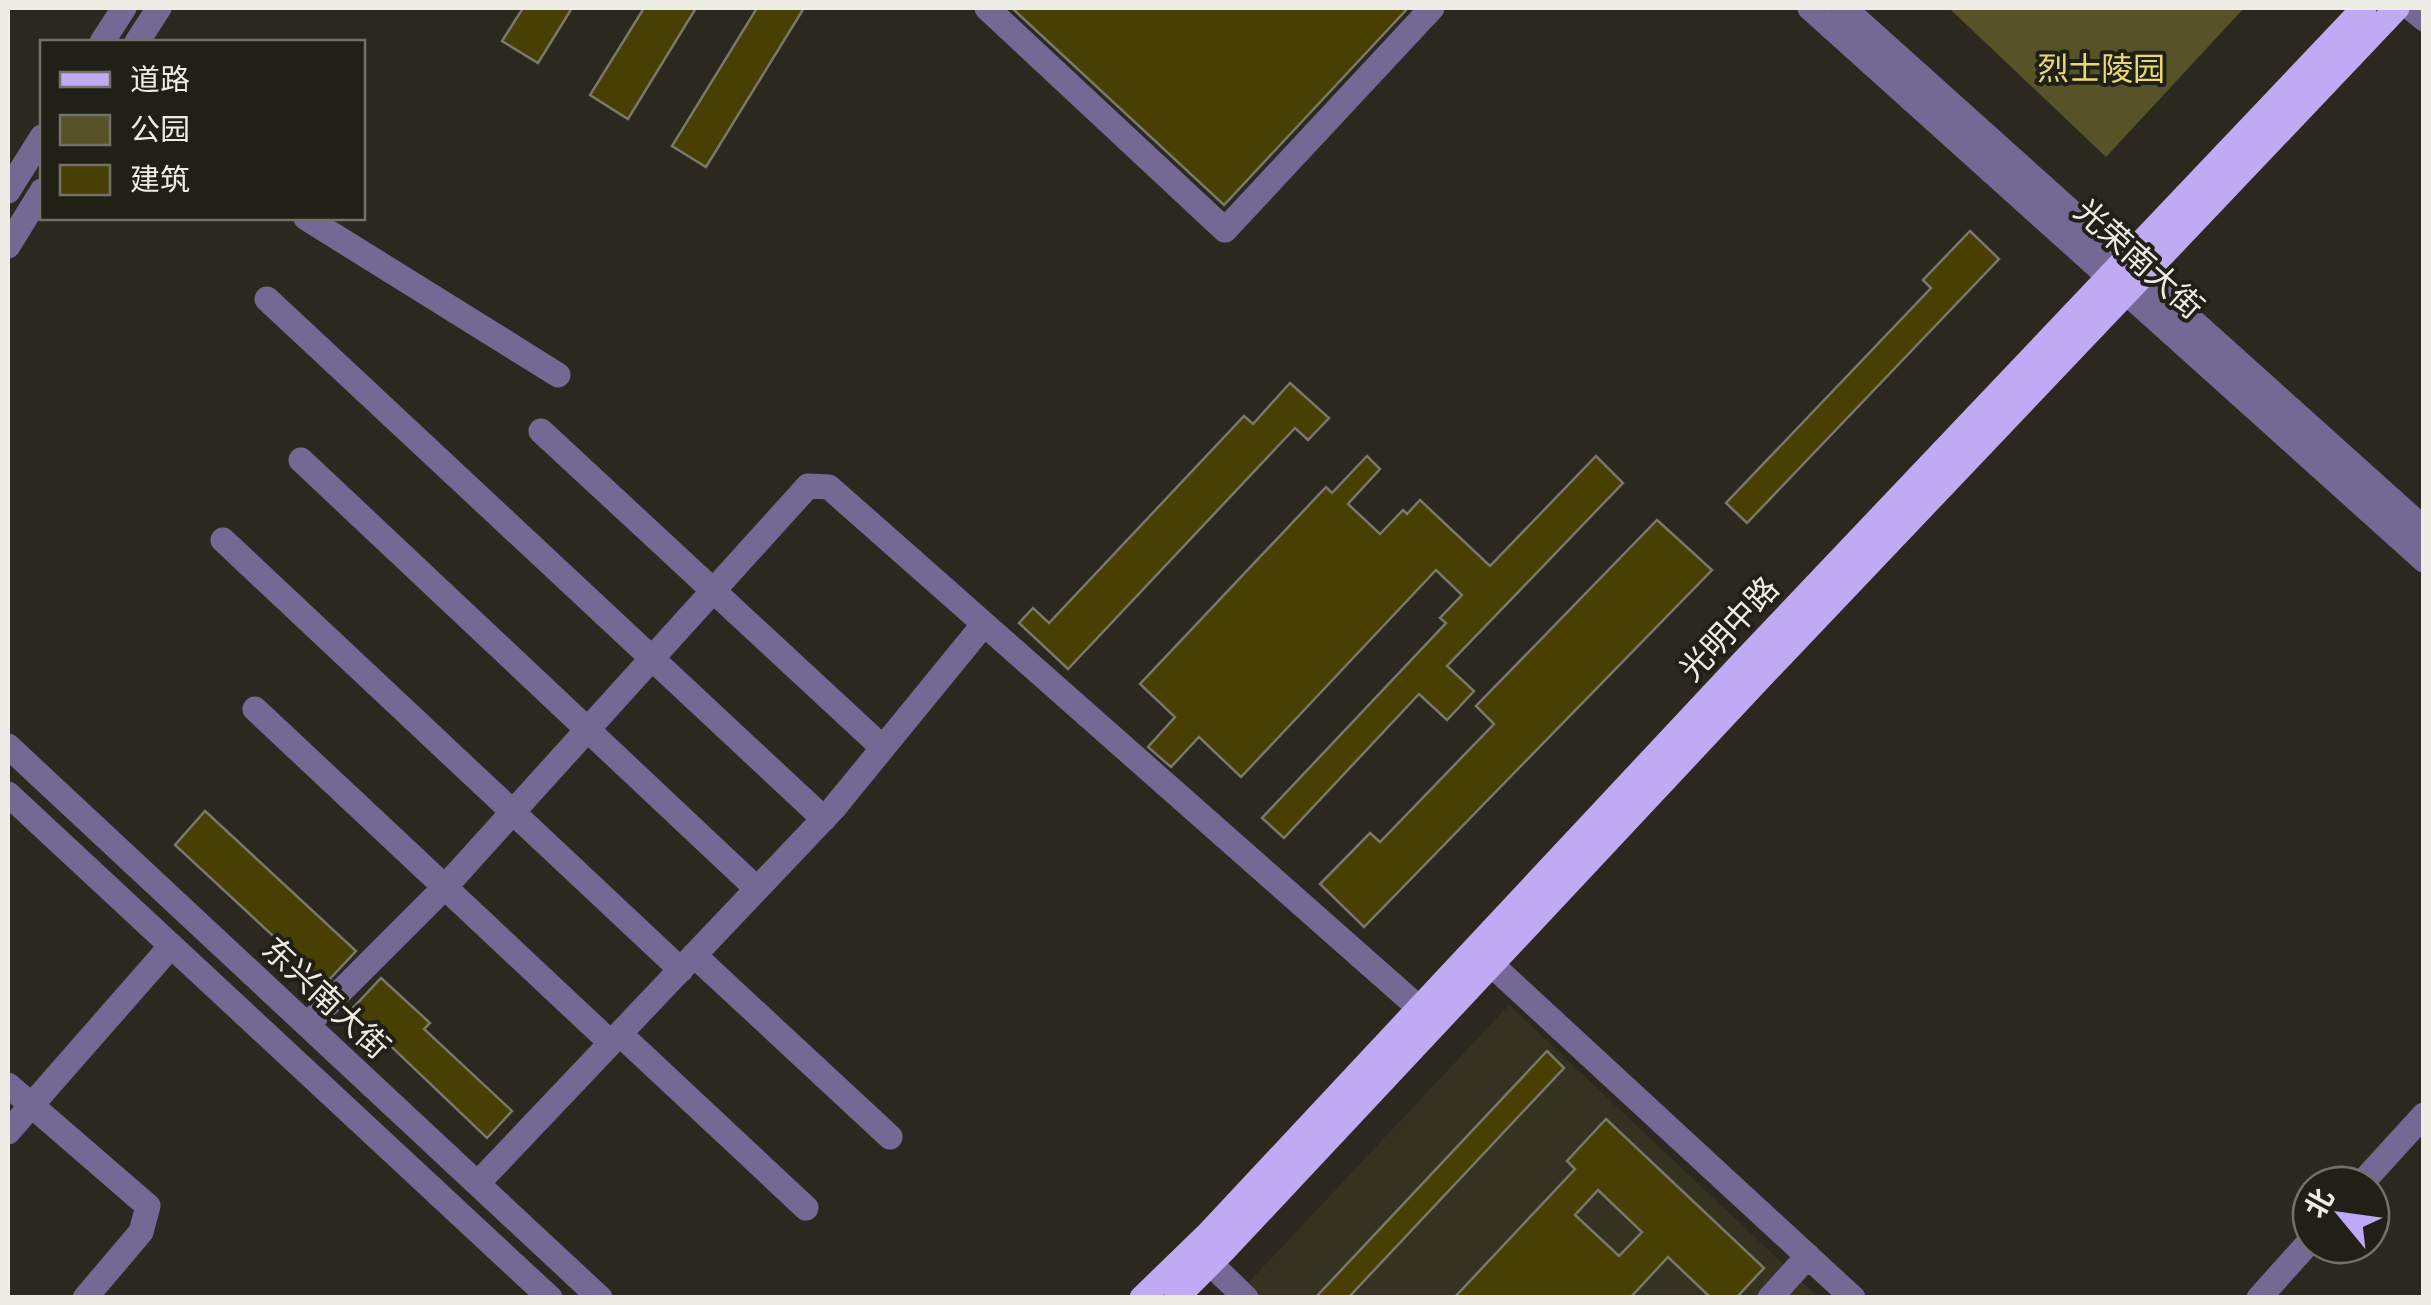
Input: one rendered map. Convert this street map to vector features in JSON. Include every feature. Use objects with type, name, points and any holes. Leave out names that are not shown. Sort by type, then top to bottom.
[{"type":"main road","name":"光明中路","points":[[1176,1298],[1492,965],[2125,276],[2364,8]]},
{"type":"main road","name":"光明中路","points":[[1142,1298],[1208,1234],[1418,1008],[2125,276],[2397,8]]},
{"type":"street","points":[[103,40],[124,8]]},
{"type":"street","points":[[138,40],[159,8]]},
{"type":"street","points":[[987,8],[1225,230],[1432,8]]},
{"type":"street","name":"光荣南大街","points":[[1810,8],[2424,529]]},
{"type":"street","name":"光荣南大街","points":[[1844,8],[2424,560]]},
{"type":"street","points":[[2411,8],[2424,20]]},
{"type":"street","points":[[8,191],[40,140]]},
{"type":"street","points":[[8,246],[40,195]]},
{"type":"street","points":[[309,220],[558,375]]},
{"type":"street","points":[[268,299],[824,819]]},
{"type":"street","points":[[541,430],[883,748]]},
{"type":"street","points":[[301,460],[757,889]]},
{"type":"street","points":[[307,1025],[445,887],[808,486],[821,484],[829,487],[1418,1008]]},
{"type":"street","points":[[224,540],[514,811],[890,1137]]},
{"type":"street","points":[[478,1184],[824,819],[984,624]]},
{"type":"street","points":[[255,709],[445,887],[806,1208]]},
{"type":"street","name":"东兴南大街","points":[[8,746],[600,1298]]},
{"type":"street","name":"东兴南大街","points":[[8,796],[550,1298]]},
{"type":"street","points":[[8,1132],[171,946]]},
{"type":"street","points":[[1492,965],[1853,1298]]},
{"type":"street","points":[[8,1085],[148,1206],[141,1232],[84,1298]]},
{"type":"street","points":[[2378,1165],[2424,1114]]},
{"type":"street","points":[[1770,1298],[1808,1256]]},
{"type":"street","points":[[2259,1298],[2291,1262]]},
{"type":"street","points":[[1211,1264],[1246,1298]]},
{"type":"shaded area","points":[[1509,1005],[1818,1297],[1234,1298]]},
{"type":"green space","name":"烈士陵园","points":[[1949,8],[2244,8],[2106,157]]},
{"type":"building","points":[[523,8],[572,8],[538,63],[502,41]]},
{"type":"building","points":[[644,8],[696,8],[628,119],[590,95]]},
{"type":"building","points":[[757,8],[804,8],[706,167],[672,146]]},
{"type":"building","points":[[1012,8],[1408,8],[1224,205]]},
{"type":"building","points":[[1970,231],[1999,259],[1747,523],[1726,503],[1931,288],[1923,280]]},
{"type":"building","points":[[1290,383],[1329,418],[1308,440],[1295,428],[1068,669],[1019,623],[1033,608],[1049,623],[1244,416],[1253,424]]},
{"type":"building","points":[[1367,456],[1380,469],[1348,504],[1380,534],[1403,510],[1407,514],[1420,500],[1490,566],[1596,456],[1623,483],[1447,666],[1474,691],[1447,720],[1419,694],[1284,838],[1262,818],[1446,623],[1440,618],[1462,595],[1436,570],[1241,777],[1199,737],[1171,767],[1148,747],[1175,717],[1140,684],[1326,487],[1332,493]]},
{"type":"building","points":[[1657,520],[1712,570],[1364,927],[1320,884],[1370,833],[1380,842],[1494,724],[1476,706]]},
{"type":"building","points":[[205,811],[356,951],[325,984],[175,845]]},
{"type":"building","points":[[381,978],[430,1023],[424,1029],[512,1111],[487,1138],[352,1009]]},
{"type":"building","points":[[1547,1051],[1564,1068],[1348,1298],[1315,1298]]},
{"type":"building","points":[[1606,1119],[1764,1268],[1736,1298],[1711,1298],[1668,1257],[1630,1298],[1454,1298],[1575,1169],[1567,1161]],"holes":[[[1598,1190],[1642,1232],[1619,1256],[1575,1215]]]}]
